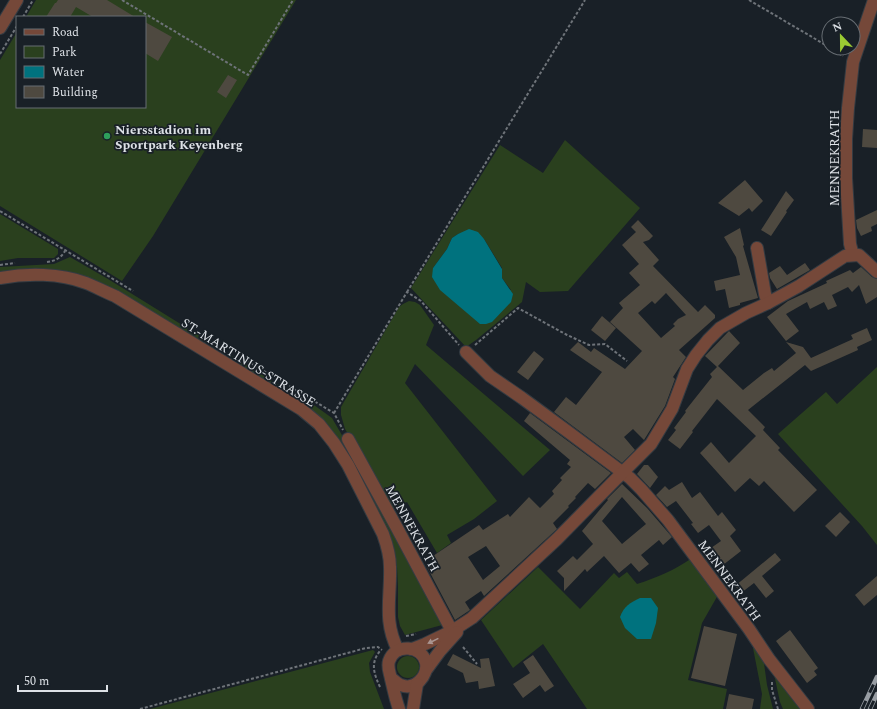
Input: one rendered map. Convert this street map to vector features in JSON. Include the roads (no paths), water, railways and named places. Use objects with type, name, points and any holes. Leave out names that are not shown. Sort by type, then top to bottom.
[{"type":"street","points":[[0,28],[17,0]]},
{"type":"street","name":"MENNEKRATH","points":[[853,255],[848,225],[846,139],[854,62],[874,0]]},
{"type":"street","points":[[757,248],[768,303]]},
{"type":"street","points":[[412,649],[452,631],[472,618],[526,569],[651,444],[672,409],[687,369],[708,340],[720,328],[799,286],[845,256],[859,255],[877,272]]},
{"type":"street","name":"ST.-MARTINUS-STRASSE","points":[[0,278],[16,275],[61,277],[86,283],[115,296],[301,409],[319,424],[328,434],[348,465],[383,534],[387,545],[390,566],[389,623],[394,641],[395,653]]},
{"type":"street","name":"MENNEKRATH","points":[[466,352],[490,376],[630,478],[641,489],[668,520],[808,709]]},
{"type":"street","name":"MENNEKRATH","points":[[348,439],[401,534],[452,631]]},
{"type":"street","points":[[413,709],[417,684],[440,651],[465,623]]},
{"type":"street","points":[[398,709],[388,667],[389,661],[395,653],[407,648],[412,649],[417,651],[424,659],[426,670]]},
{"type":"street","points":[[391,678],[401,685],[406,686],[417,684]]},
{"type":"water","points":[[469,229],[478,232],[484,239],[502,269],[502,278],[513,294],[511,302],[492,322],[486,324],[480,324],[440,290],[432,277],[433,268],[447,249],[452,238]]},
{"type":"water","points":[[640,598],[651,598],[658,608],[656,623],[651,639],[637,639],[625,628],[620,617],[623,610],[628,605]]},
{"type":"railway","points":[[862,709],[877,677]]},
{"type":"railway","points":[[870,709],[877,694]]},
{"type":"place","name":"Niersstadion im Sportpark Keyenberg","points":[[107,136]]}]
